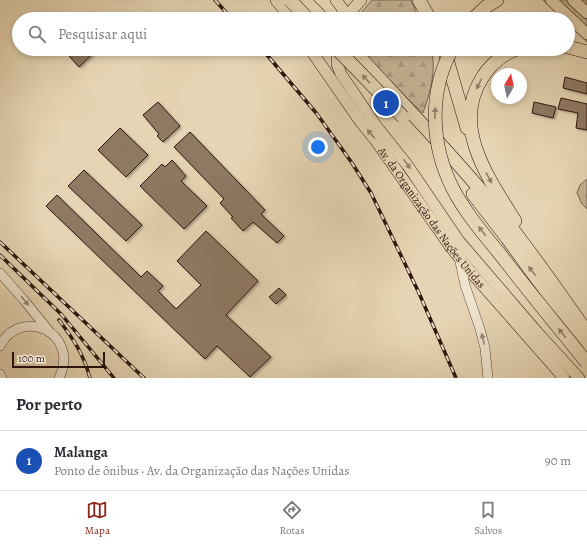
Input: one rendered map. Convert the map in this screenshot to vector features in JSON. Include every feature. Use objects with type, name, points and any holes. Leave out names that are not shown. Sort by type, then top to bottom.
[{"type":"highway","points":[[277,0],[286,12]]},
{"type":"highway","points":[[290,0],[301,12]]},
{"type":"highway","points":[[304,0],[316,12]]},
{"type":"highway","points":[[419,0],[426,12]]},
{"type":"highway","points":[[481,12],[497,0]]},
{"type":"highway","points":[[575,49],[587,52]]},
{"type":"highway","points":[[344,56],[449,154],[494,206],[529,250],[587,332]]},
{"type":"highway","points":[[358,56],[470,191],[507,238],[587,347]]},
{"type":"highway","points":[[446,56],[462,113],[474,142]]},
{"type":"highway","points":[[449,56],[442,72],[435,102],[436,134],[439,153],[444,169],[454,190],[475,223],[587,363]]},
{"type":"highway","points":[[504,56],[492,65],[478,84],[471,106],[471,130],[478,156],[488,177],[554,276],[587,332]]},
{"type":"main road","points":[[292,12],[299,0]]},
{"type":"main road","points":[[336,0],[343,12]]},
{"type":"main road","points":[[351,12],[360,0]]},
{"type":"main road","points":[[551,0],[564,12]]},
{"type":"main road","points":[[573,0],[587,13]]},
{"type":"main road","points":[[575,23],[587,34]]},
{"type":"main road","name":"Av. da Organização das Nações Unidas","points":[[315,56],[459,257],[533,336],[579,378]]},
{"type":"main road","name":"Av. da Organização das Nações Unidas","points":[[337,56],[337,64],[341,74],[377,127],[408,166],[459,241],[564,378]]},
{"type":"street","points":[[459,257],[465,285],[485,348],[488,378]]},
{"type":"street","points":[[0,272],[24,299],[49,332],[58,340],[63,351],[64,365],[59,378]]},
{"type":"street","points":[[0,346],[10,333],[22,327],[36,327],[49,332]]},
{"type":"street","points":[[0,374],[2,378]]},
{"type":"green space","points":[[372,0],[411,0],[416,12],[362,12]]},
{"type":"green space","points":[[543,0],[587,0],[587,42],[575,31],[575,12],[556,12]]},
{"type":"green space","points":[[365,56],[433,56],[432,81],[423,113],[390,83]]},
{"type":"green space","points":[[587,179],[587,209],[582,204],[577,193],[580,185]]},
{"type":"building","points":[[69,56],[91,56],[79,67]]},
{"type":"building","points":[[565,77],[587,83],[587,94],[563,88]]},
{"type":"building","points":[[561,98],[587,104],[587,130],[576,128],[578,113],[558,109]]},
{"type":"building","points":[[158,102],[180,126],[163,142],[157,136],[159,134],[143,115]]},
{"type":"building","points":[[534,102],[556,107],[553,118],[532,113]]},
{"type":"building","points":[[120,128],[148,155],[126,177],[98,150]]},
{"type":"building","points":[[190,132],[265,210],[261,214],[284,236],[277,243],[253,222],[243,231],[220,203],[224,199],[174,147]]},
{"type":"building","points":[[172,160],[186,176],[181,181],[207,206],[184,229],[140,186],[162,164],[165,167]]},
{"type":"building","points":[[84,170],[142,225],[126,241],[68,186]]},
{"type":"building","points":[[57,195],[141,277],[147,271],[163,286],[158,291],[176,309],[201,285],[177,261],[206,231],[258,281],[226,315],[271,357],[250,377],[217,346],[205,359],[46,206]]},
{"type":"building","points":[[279,288],[286,295],[276,304],[269,297]]},
{"type":"railway","points":[[215,0],[226,12]]},
{"type":"railway","points":[[268,56],[317,114],[352,163],[371,193],[419,293],[456,378]]},
{"type":"railway","points":[[0,242],[144,378]]},
{"type":"railway","points":[[0,255],[61,314],[114,378]]},
{"type":"railway","points":[[59,320],[78,347],[90,378]]},
{"type":"place","name":"Malanga","points":[[386,103]]}]
